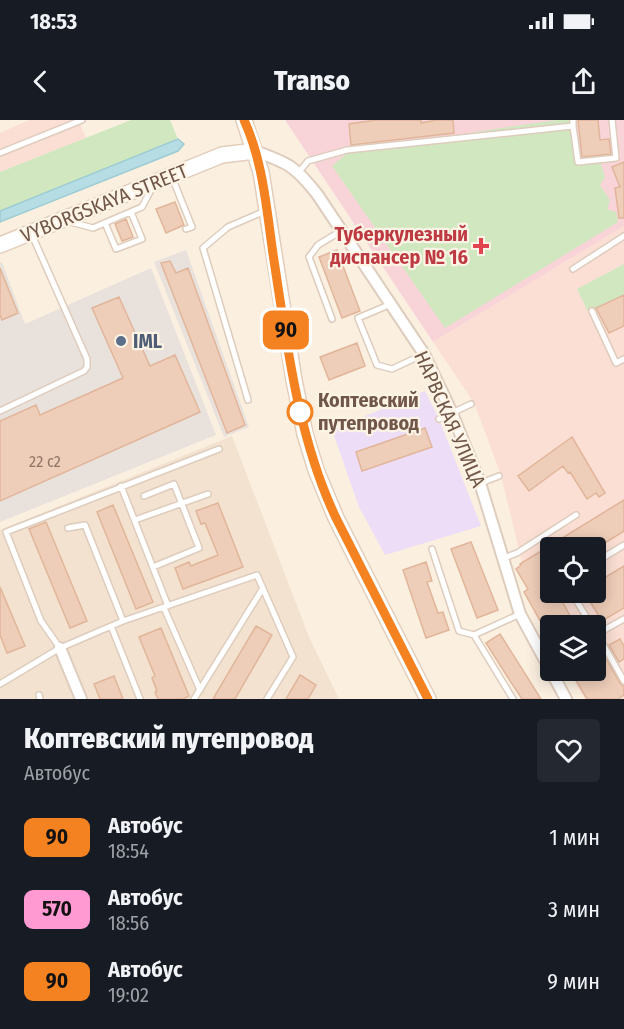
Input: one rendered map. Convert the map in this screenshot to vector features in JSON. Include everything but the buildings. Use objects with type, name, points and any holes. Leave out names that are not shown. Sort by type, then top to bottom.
[{"type":"street","points":[[244,120],[261,172],[294,380],[305,434],[324,493],[428,699]]},
{"type":"street","name":"VYBORGSKAYA STREET","points":[[0,245],[222,155],[255,151]]},
{"type":"street","name":"НАРВСКАЯ УЛИЦА","points":[[255,151],[300,172],[424,354],[452,413],[480,483],[520,614],[566,699]]},
{"type":"street","points":[[60,648],[81,699]]},
{"type":"lane","points":[[0,153],[82,120]]},
{"type":"lane","points":[[300,172],[308,162],[346,150],[573,123],[578,162],[616,158],[612,120]]},
{"type":"lane","points":[[171,176],[192,227],[186,229]]},
{"type":"lane","points":[[63,220],[93,228],[142,207],[154,183]]},
{"type":"lane","points":[[248,400],[203,248],[228,227],[267,211]]},
{"type":"lane","points":[[105,223],[116,249],[142,238],[131,212]]},
{"type":"lane","points":[[130,228],[136,226]]},
{"type":"lane","points":[[332,320],[309,256],[318,245],[341,231]]},
{"type":"lane","points":[[0,411],[84,371],[87,367],[87,359],[32,233]]},
{"type":"lane","points":[[111,236],[118,233]]},
{"type":"lane","points":[[573,269],[624,236]]},
{"type":"lane","points":[[391,304],[358,318],[377,365],[392,369],[424,354]]},
{"type":"lane","points":[[592,311],[616,363],[624,359]]},
{"type":"lane","points":[[439,419],[471,404]]},
{"type":"lane","points":[[60,648],[41,621],[6,532],[219,449]]},
{"type":"lane","points":[[480,483],[499,476]]},
{"type":"lane","points":[[144,496],[174,484],[199,548],[153,567]]},
{"type":"lane","points":[[121,486],[200,690]]},
{"type":"lane","points":[[135,520],[208,494]]},
{"type":"lane","points":[[504,558],[517,553],[576,515]]},
{"type":"lane","points":[[68,528],[85,525],[123,621]]},
{"type":"lane","points":[[606,556],[624,545]]},
{"type":"lane","points":[[432,549],[459,631],[474,634],[520,614]]},
{"type":"lane","points":[[0,684],[60,648],[111,626],[257,575],[293,657],[267,699]]},
{"type":"lane","points":[[194,699],[263,588]]},
{"type":"lane","points":[[606,628],[624,619]]},
{"type":"lane","points":[[111,626],[140,699]]},
{"type":"lane","points":[[474,634],[513,699]]},
{"type":"lane","points":[[606,648],[622,672],[624,681]]},
{"type":"shaded area","points":[[29,120],[78,120],[86,138],[0,172],[0,133]]},
{"type":"shaded area","name":"Туберкулезный диспансер № 16","points":[[285,120],[624,120],[624,226],[433,342]]},
{"type":"shaded area","points":[[624,226],[624,699],[585,699],[574,681],[606,681],[606,615],[540,615],[540,624],[534,613],[501,475],[474,403],[433,342]]},
{"type":"shaded area","points":[[186,250],[249,427],[224,437],[154,262]]},
{"type":"shaded area","points":[[2,262],[25,324],[151,268],[216,435],[0,522],[0,263]]},
{"type":"shaded area","points":[[425,391],[439,419],[481,526],[385,555],[359,507],[332,430]]},
{"type":"shaded area","points":[[232,436],[309,637],[339,699],[0,699],[0,530]]},
{"type":"green space","points":[[131,120],[170,120],[178,139],[0,211],[0,172]]},
{"type":"green space","name":"Туберкулезный диспансер № 16","points":[[557,120],[572,120],[577,159],[599,158],[605,177],[600,185],[610,200],[607,209],[616,212],[618,222],[445,328],[332,166],[347,153],[464,139],[474,132]]},
{"type":"green space","points":[[624,264],[624,295],[588,312],[577,289]]},
{"type":"water","points":[[178,139],[184,144],[178,151],[0,222],[0,211]]},
{"type":"bus line","name":"90","points":[[244,120],[261,172],[275,267],[305,434],[324,493],[428,699]]},
{"type":"place","name":"Туберкулезный диспансер № 16","points":[[481,246]]},
{"type":"place","name":"IML","points":[[121,341]]},
{"type":"place","name":"Коптевский путепровод","points":[[300,412]]}]
